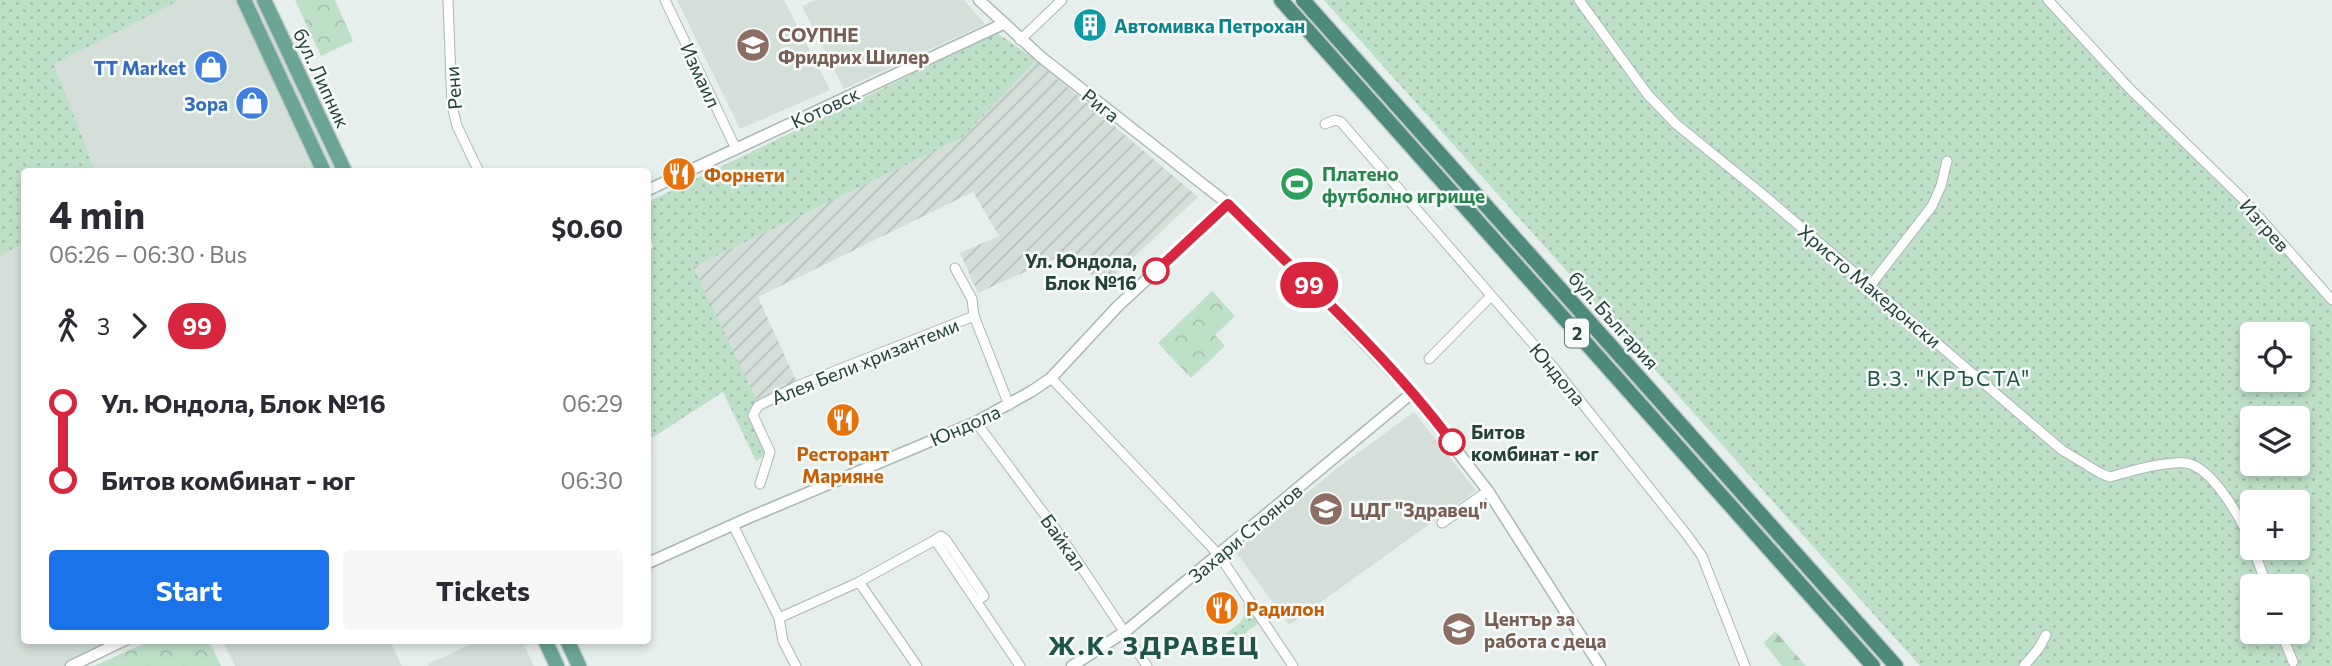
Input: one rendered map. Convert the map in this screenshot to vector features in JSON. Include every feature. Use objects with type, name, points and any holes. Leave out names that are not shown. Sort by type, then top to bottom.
[{"type":"highway","name":"бул. България","points":[[1281,0],[1873,666]]},
{"type":"highway","name":"бул. България","points":[[1303,0],[1896,666]]},
{"type":"main road","name":"бул. Липник","points":[[244,0],[322,168]]},
{"type":"main road","name":"бул. Липник","points":[[264,0],[343,168]]},
{"type":"main road","points":[[547,644],[557,666]]},
{"type":"main road","points":[[569,644],[579,666]]},
{"type":"street","name":"Рени","points":[[448,0],[452,106],[457,126],[477,168]]},
{"type":"street","name":"Измаил","points":[[665,0],[736,149]]},
{"type":"street","name":"Рига","points":[[979,0],[1020,40],[1228,204],[1412,393],[1488,491],[1600,666]]},
{"type":"street","points":[[1020,40],[1062,0]]},
{"type":"street","name":"Христо Македонски","points":[[1579,0],[1648,95],[1676,124],[2062,450],[2110,477],[2173,463],[2186,463],[2203,471],[2240,519]]},
{"type":"street","name":"Изгрев","points":[[2048,0],[2129,88],[2243,200],[2332,300]]},
{"type":"street","name":"Котовск","points":[[651,189],[1003,24]]},
{"type":"street","name":"Юндола","points":[[1325,124],[1335,120],[1340,122],[1562,379],[1702,556],[1745,666]]},
{"type":"street","points":[[1870,286],[1932,206],[1941,186],[1947,161]]},
{"type":"street","name":"Юндола","points":[[651,562],[976,422],[1009,405],[1051,377],[1118,306],[1228,204]]},
{"type":"street","points":[[955,268],[972,299],[974,316],[1009,405]]},
{"type":"street","points":[[1429,359],[1491,296]]},
{"type":"street","name":"Алея Бели хризантеми","points":[[760,484],[770,452],[753,415],[758,406],[797,386],[974,316]]},
{"type":"street","points":[[1051,377],[1219,555],[1293,666]]},
{"type":"street","name":"Захари Стоянов","points":[[1072,666],[1126,631],[1412,393]]},
{"type":"street","name":"Байкал","points":[[976,422],[1062,538],[1147,666]]},
{"type":"street","points":[[1442,523],[1488,491]]},
{"type":"street","points":[[733,525],[779,618],[783,640],[796,666]]},
{"type":"street","points":[[779,618],[859,582],[934,540],[1020,666]]},
{"type":"street","points":[[859,582],[917,666]]},
{"type":"street","points":[[2024,666],[2046,635]]},
{"type":"street","points":[[71,666],[117,644]]},
{"type":"street","points":[[2286,644],[2293,662]]},
{"type":"shaded area","points":[[0,0],[257,0],[336,168],[21,168],[21,644],[130,644],[82,666],[0,666]]},
{"type":"shaded area","name":"СОУПНЕ Фридрих Шилер","points":[[677,0],[784,0],[830,90],[740,129]]},
{"type":"shaded area","points":[[816,0],[964,0],[985,24],[844,89],[802,6]]},
{"type":"shaded area","points":[[1036,60],[1198,197],[1103,286],[1069,252],[978,293],[960,253],[999,236],[973,192],[758,297],[799,387],[759,405],[692,267],[962,138]]},
{"type":"shaded area","points":[[1414,412],[1476,491],[1289,625],[1236,552],[1336,469]]},
{"type":"shaded area","points":[[224,644],[391,644],[402,666],[235,666]]},
{"type":"shaded area","points":[[471,644],[523,644],[534,666],[429,666],[428,664]]},
{"type":"green space","points":[[0,0],[180,0],[54,64],[94,168],[21,168],[21,244],[0,256]]},
{"type":"green space","points":[[295,0],[335,0],[353,41],[321,56]]},
{"type":"green space","points":[[1324,0],[2048,0],[2332,298],[2332,666],[1920,666]]},
{"type":"green space","points":[[997,33],[1036,60],[962,138],[693,267],[759,405],[753,416],[770,452],[756,461],[723,392],[652,438],[651,249],[654,247],[651,241],[651,201]]},
{"type":"green space","points":[[1212,291],[1235,316],[1215,335],[1225,346],[1191,378],[1158,343]]},
{"type":"green space","points":[[1249,601],[1262,621],[1234,641],[1230,640],[1225,635],[1243,619],[1243,605]]},
{"type":"green space","points":[[1775,631],[1806,666],[1782,666],[1764,643]]},
{"type":"green space","points":[[143,644],[210,644],[221,666],[94,666]]},
{"type":"bus line","name":"99","points":[[1156,271],[1228,204],[1412,393],[1452,442]]},
{"type":"place","name":"Автомивка Петрохан","points":[[1090,25]]},
{"type":"place","name":"СОУПНЕ Фридрих Шилер","points":[[753,45]]},
{"type":"place","name":"TT Market","points":[[211,67]]},
{"type":"place","name":"Зора","points":[[252,103]]},
{"type":"place","name":"Форнети","points":[[679,174]]},
{"type":"place","name":"Платено футболно игрище","points":[[1297,184]]},
{"type":"place","name":"Ул. Юндола, Блок №16","points":[[1156,271]]},
{"type":"place","name":"Ресторант Марияне","points":[[843,420]]},
{"type":"place","name":"Битов комбинат - юг","points":[[1452,442]]},
{"type":"place","name":"ЦДГ \"Здравец\"","points":[[1326,509]]},
{"type":"place","name":"Радилон","points":[[1222,608]]},
{"type":"place","name":"Център за работа с деца","points":[[1459,629]]},
{"type":"district","name":"В.З. \"КРЪСТА\"","points":[[1949,377]]},
{"type":"district","name":"Ж.К. ЗДРАВЕЦ","points":[[1154,644]]}]
